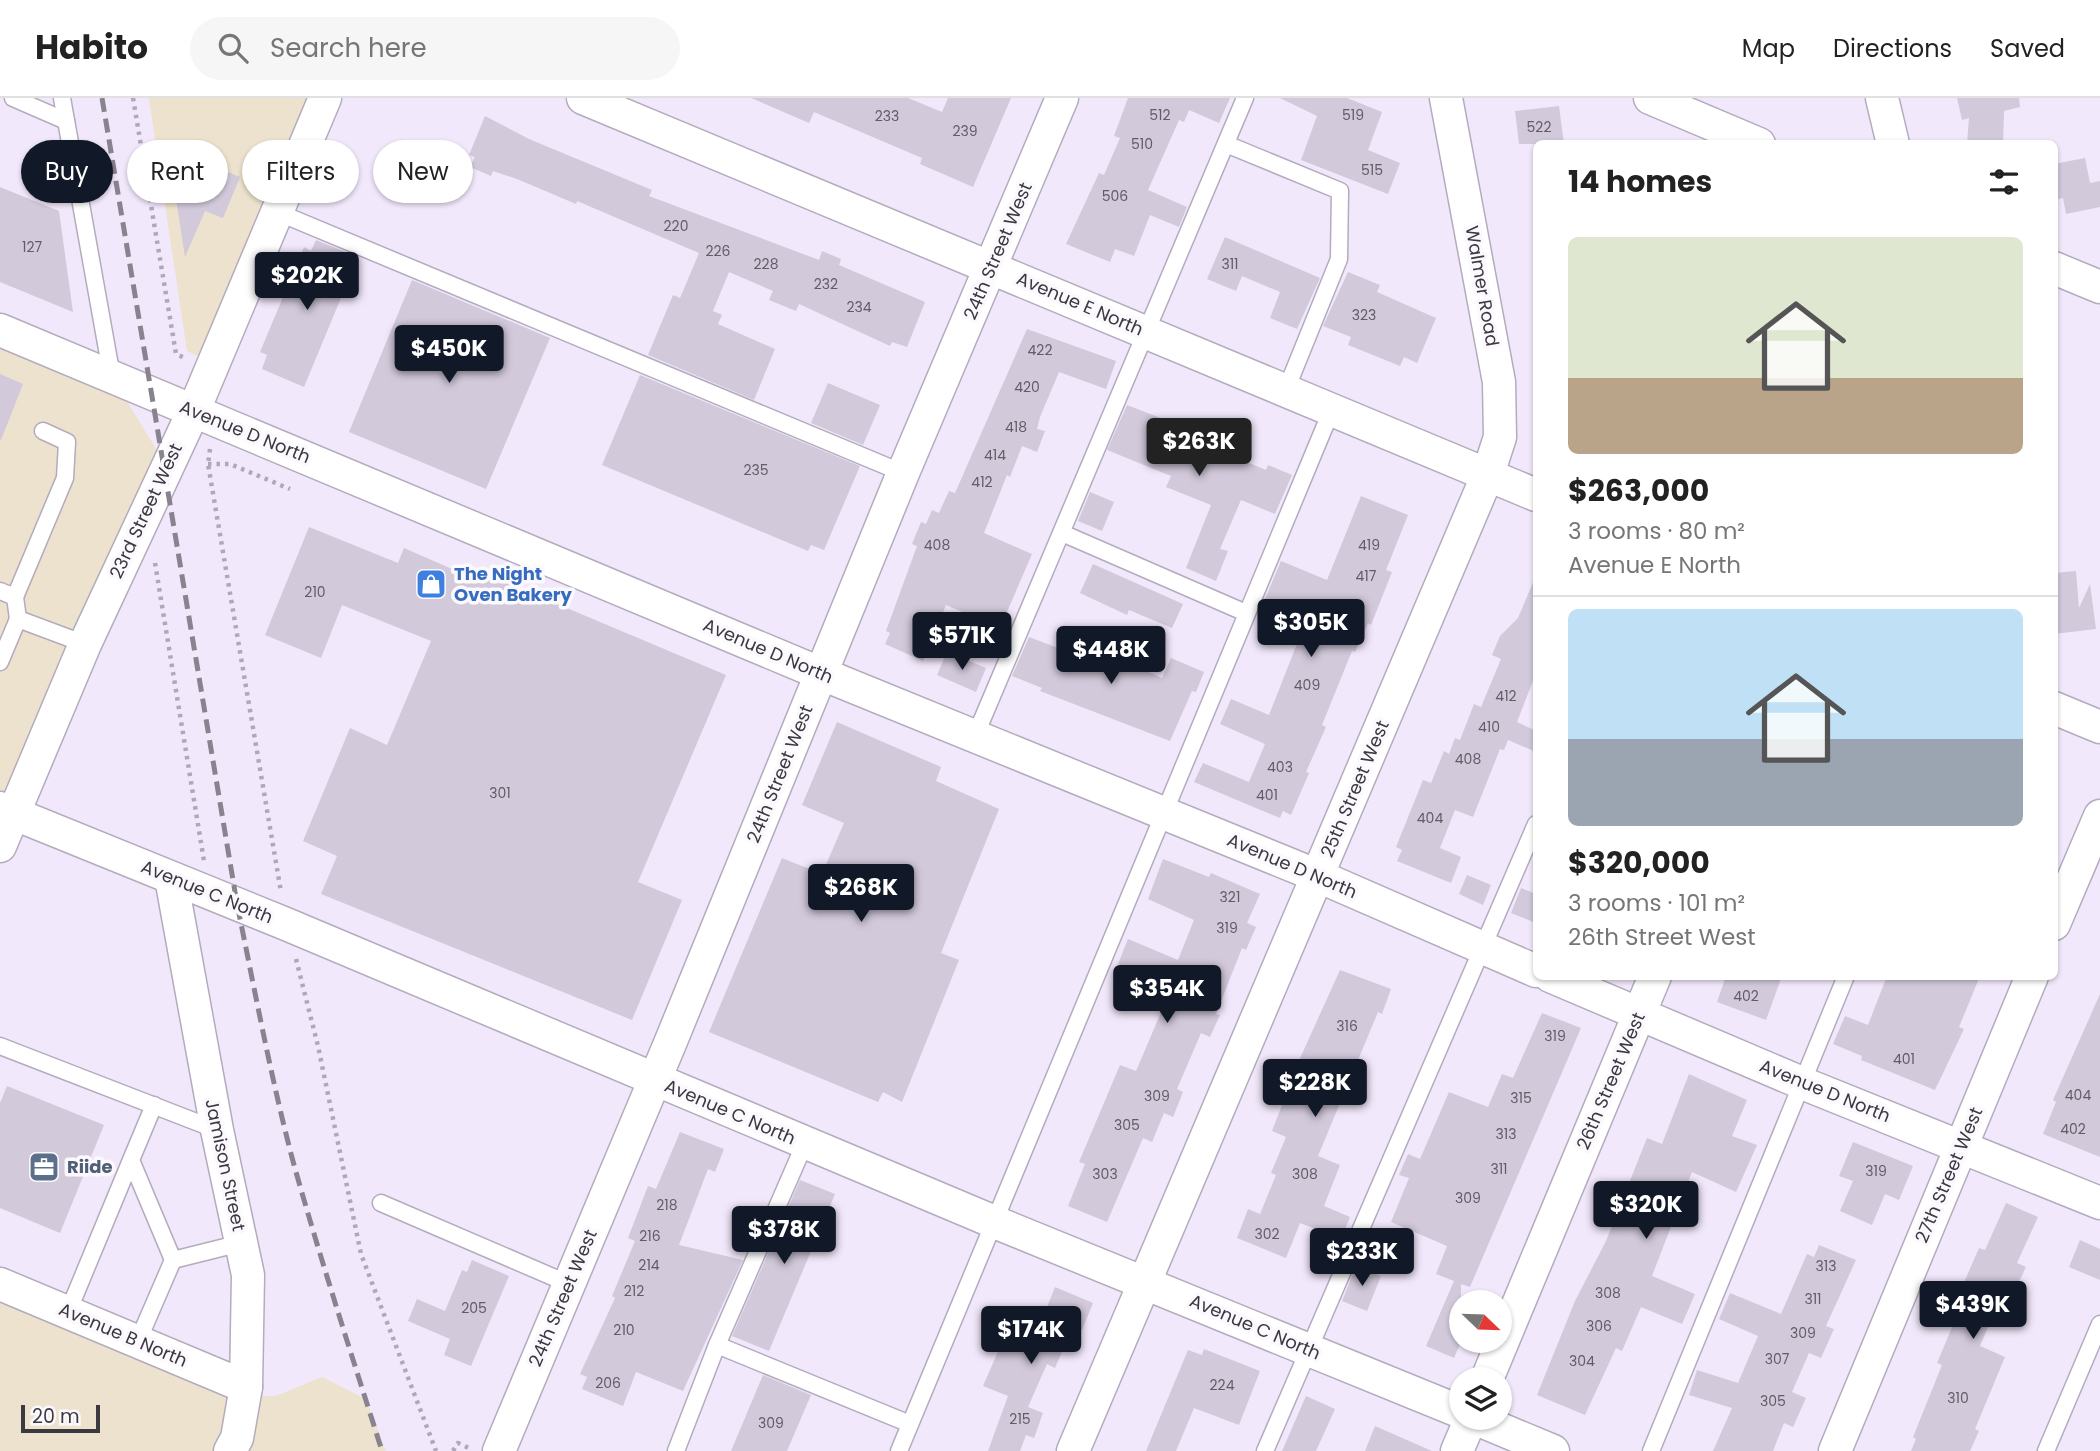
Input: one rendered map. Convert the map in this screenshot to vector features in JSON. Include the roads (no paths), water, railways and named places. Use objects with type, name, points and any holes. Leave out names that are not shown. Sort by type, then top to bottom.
[{"type":"street","name":"23rd Street West","points":[[0,846],[7,811],[194,410],[326,98]]},
{"type":"street","name":"Avenue E North","points":[[583,98],[1533,494]]},
{"type":"street","name":"24th Street West","points":[[499,1451],[903,473],[1062,98]]},
{"type":"street","name":"Walmer Road","points":[[1446,98],[1499,383],[1500,436],[1488,474]]},
{"type":"street","points":[[1882,98],[1891,140]]},
{"type":"street","points":[[1659,100],[1750,140]]},
{"type":"street","points":[[2058,270],[2100,287]]},
{"type":"street","name":"Avenue D North","points":[[0,330],[822,674],[976,734],[1318,876],[1533,970]]},
{"type":"street","name":"25th Street West","points":[[1073,1451],[1488,474]]},
{"type":"street","points":[[2058,710],[2100,727]]},
{"type":"street","name":"Avenue C North","points":[[7,811],[209,893],[992,1222],[1449,1407]]},
{"type":"street","points":[[2058,915],[2100,816]]},
{"type":"street","name":"Jamison Street","points":[[171,878],[217,1130],[248,1275],[246,1387],[237,1438],[230,1451]]},
{"type":"street","name":"Avenue D North","points":[[1560,980],[1802,1083],[2100,1203]]},
{"type":"street","name":"26th Street West","points":[[1492,1367],[1653,980]]},
{"type":"street","name":"27th Street West","points":[[1835,1451],[2030,980]]},
{"type":"street","name":"Avenue B North","points":[[0,1284],[246,1387]]},
{"type":"street","points":[[1457,1451],[1467,1430]]},
{"type":"street","points":[[1501,1430],[1553,1451]]},
{"type":"lane","points":[[13,98],[66,121]]},
{"type":"lane","points":[[62,98],[112,377]]},
{"type":"lane","points":[[976,734],[1245,98]]},
{"type":"lane","points":[[1226,144],[1340,191],[1339,259],[1286,390]]},
{"type":"lane","points":[[277,212],[903,473]]},
{"type":"lane","points":[[899,1451],[1332,409]]},
{"type":"lane","points":[[43,431],[67,442],[65,478],[7,594],[18,618],[85,644]]},
{"type":"lane","points":[[1062,533],[1246,614]]},
{"type":"lane","points":[[0,662],[18,618]]},
{"type":"lane","points":[[1265,1451],[1533,831]]},
{"type":"lane","points":[[1651,1451],[1844,980]]},
{"type":"lane","points":[[0,1046],[217,1130]]},
{"type":"lane","points":[[68,1312],[154,1105]]},
{"type":"lane","points":[[676,1451],[717,1345],[804,1143]]},
{"type":"lane","points":[[131,1160],[173,1260],[138,1342]]},
{"type":"lane","points":[[381,1203],[569,1284]]},
{"type":"lane","points":[[173,1260],[241,1243]]},
{"type":"lane","points":[[2046,1451],[2100,1324]]},
{"type":"lane","points":[[717,1345],[910,1424]]},
{"type":"railway","points":[[102,98],[237,904],[264,1035],[294,1165],[382,1451]]},
{"type":"place","name":"The Night Oven Bakery","points":[[431,584]]},
{"type":"place","name":"Riide","points":[[44,1167]]}]
